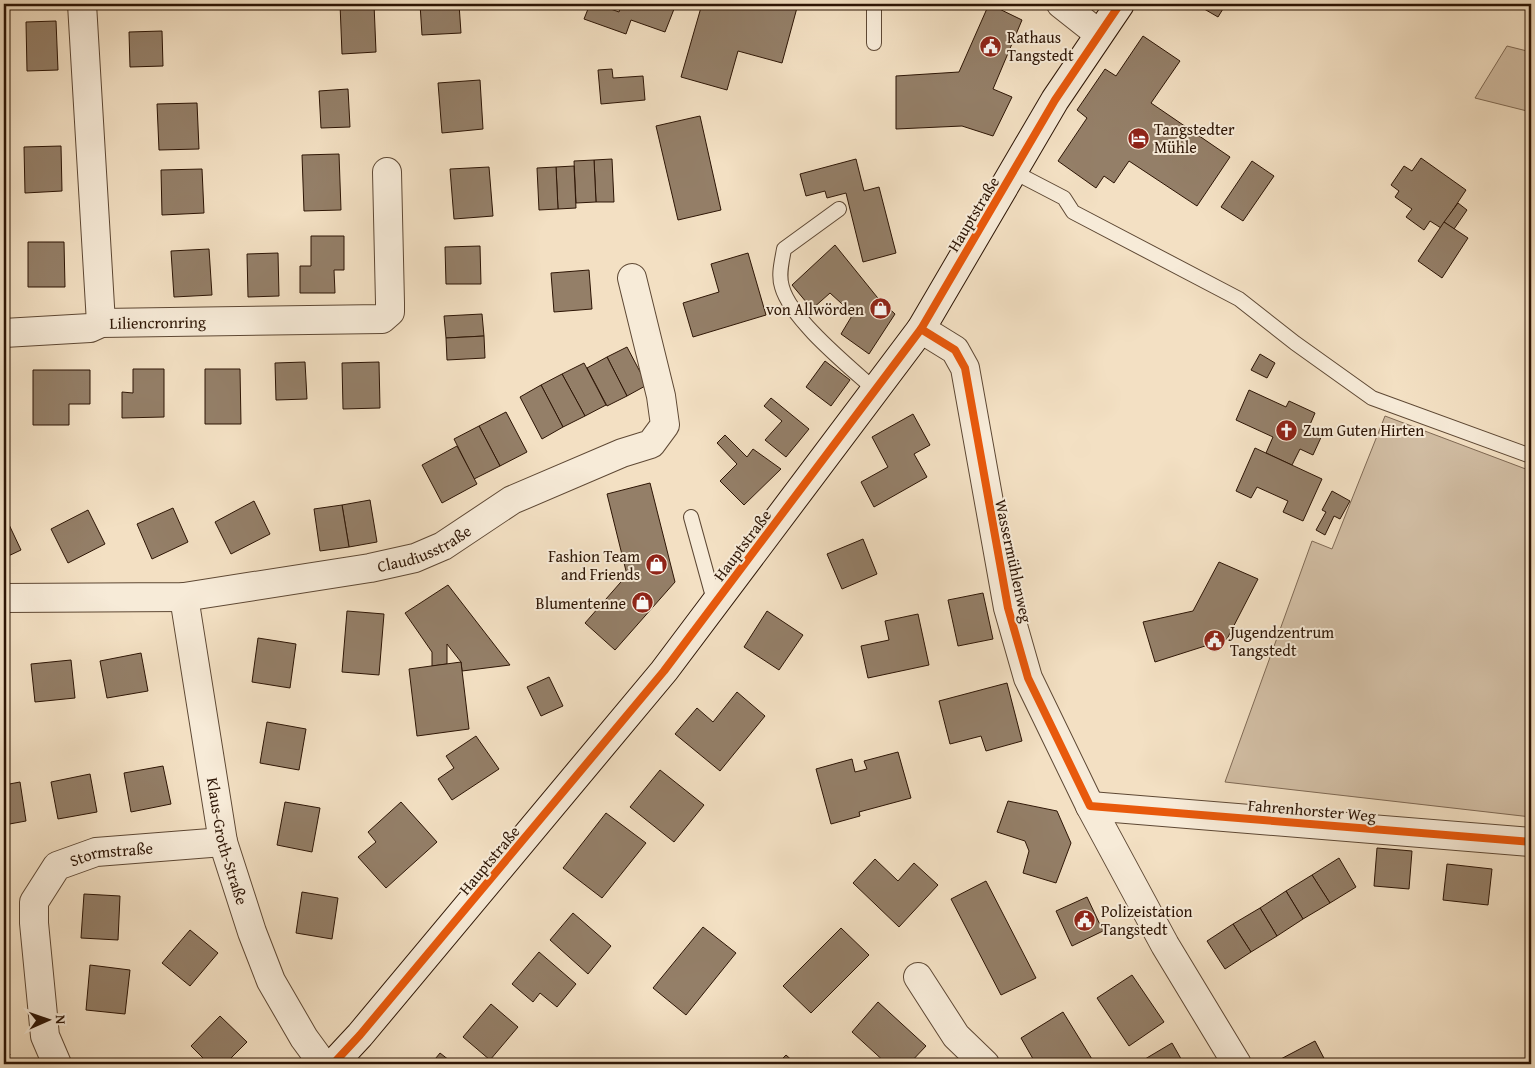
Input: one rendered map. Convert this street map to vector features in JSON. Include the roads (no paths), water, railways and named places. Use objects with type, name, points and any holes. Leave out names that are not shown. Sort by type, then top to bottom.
[{"type":"street","name":"Liliencronring","points":[[82,4],[101,323],[382,319],[390,312],[387,172]]},
{"type":"street","points":[[1061,4],[1099,34]]},
{"type":"street","name":"Hauptstraße","points":[[333,1064],[360,1035],[664,671],[921,329],[1055,100],[1120,4]]},
{"type":"street","name":"Claudiusstraße","points":[[4,598],[184,597],[370,568],[415,558],[443,546],[512,500],[622,453],[651,444],[664,425],[661,396],[632,278]]},
{"type":"street","points":[[4,333],[90,328],[101,323]]},
{"type":"street","name":"Wassermühlenweg","points":[[921,329],[955,350],[965,368],[1008,608],[1028,678],[1090,806],[1165,945],[1237,1064]]},
{"type":"street","name":"Klaus-Groth-Straße","points":[[184,597],[223,842],[252,932],[272,981],[304,1038],[323,1064]]},
{"type":"street","name":"Fahrenhorster Weg","points":[[1090,806],[1531,842]]},
{"type":"street","name":"Stormstraße","points":[[57,1064],[45,1036],[34,923],[34,902],[57,866],[96,852],[223,842]]},
{"type":"street","points":[[918,977],[956,1036],[985,1064]]},
{"type":"lane","points":[[874,4],[874,43]]},
{"type":"lane","points":[[1014,172],[1064,198],[1073,212],[1239,299],[1295,343],[1372,398],[1531,456]]},
{"type":"lane","points":[[839,208],[784,249],[780,273],[782,288],[791,308],[831,350],[875,390]]},
{"type":"lane","points":[[691,517],[715,604]]},
{"type":"place","name":"Rathaus Tangstedt","points":[[991,46]]},
{"type":"place","name":"Tangstedter Mühle","points":[[1138,138]]},
{"type":"place","name":"von Allwörden","points":[[880,309]]},
{"type":"place","name":"Zum Guten Hirten","points":[[1287,430]]},
{"type":"place","name":"Fashion Team and Friends","points":[[656,565]]},
{"type":"place","name":"Blumentenne","points":[[642,603]]},
{"type":"place","name":"Jugendzentrum Tangstedt","points":[[1214,641]]},
{"type":"place","name":"Polizeistation Tangstedt","points":[[1085,920]]}]
